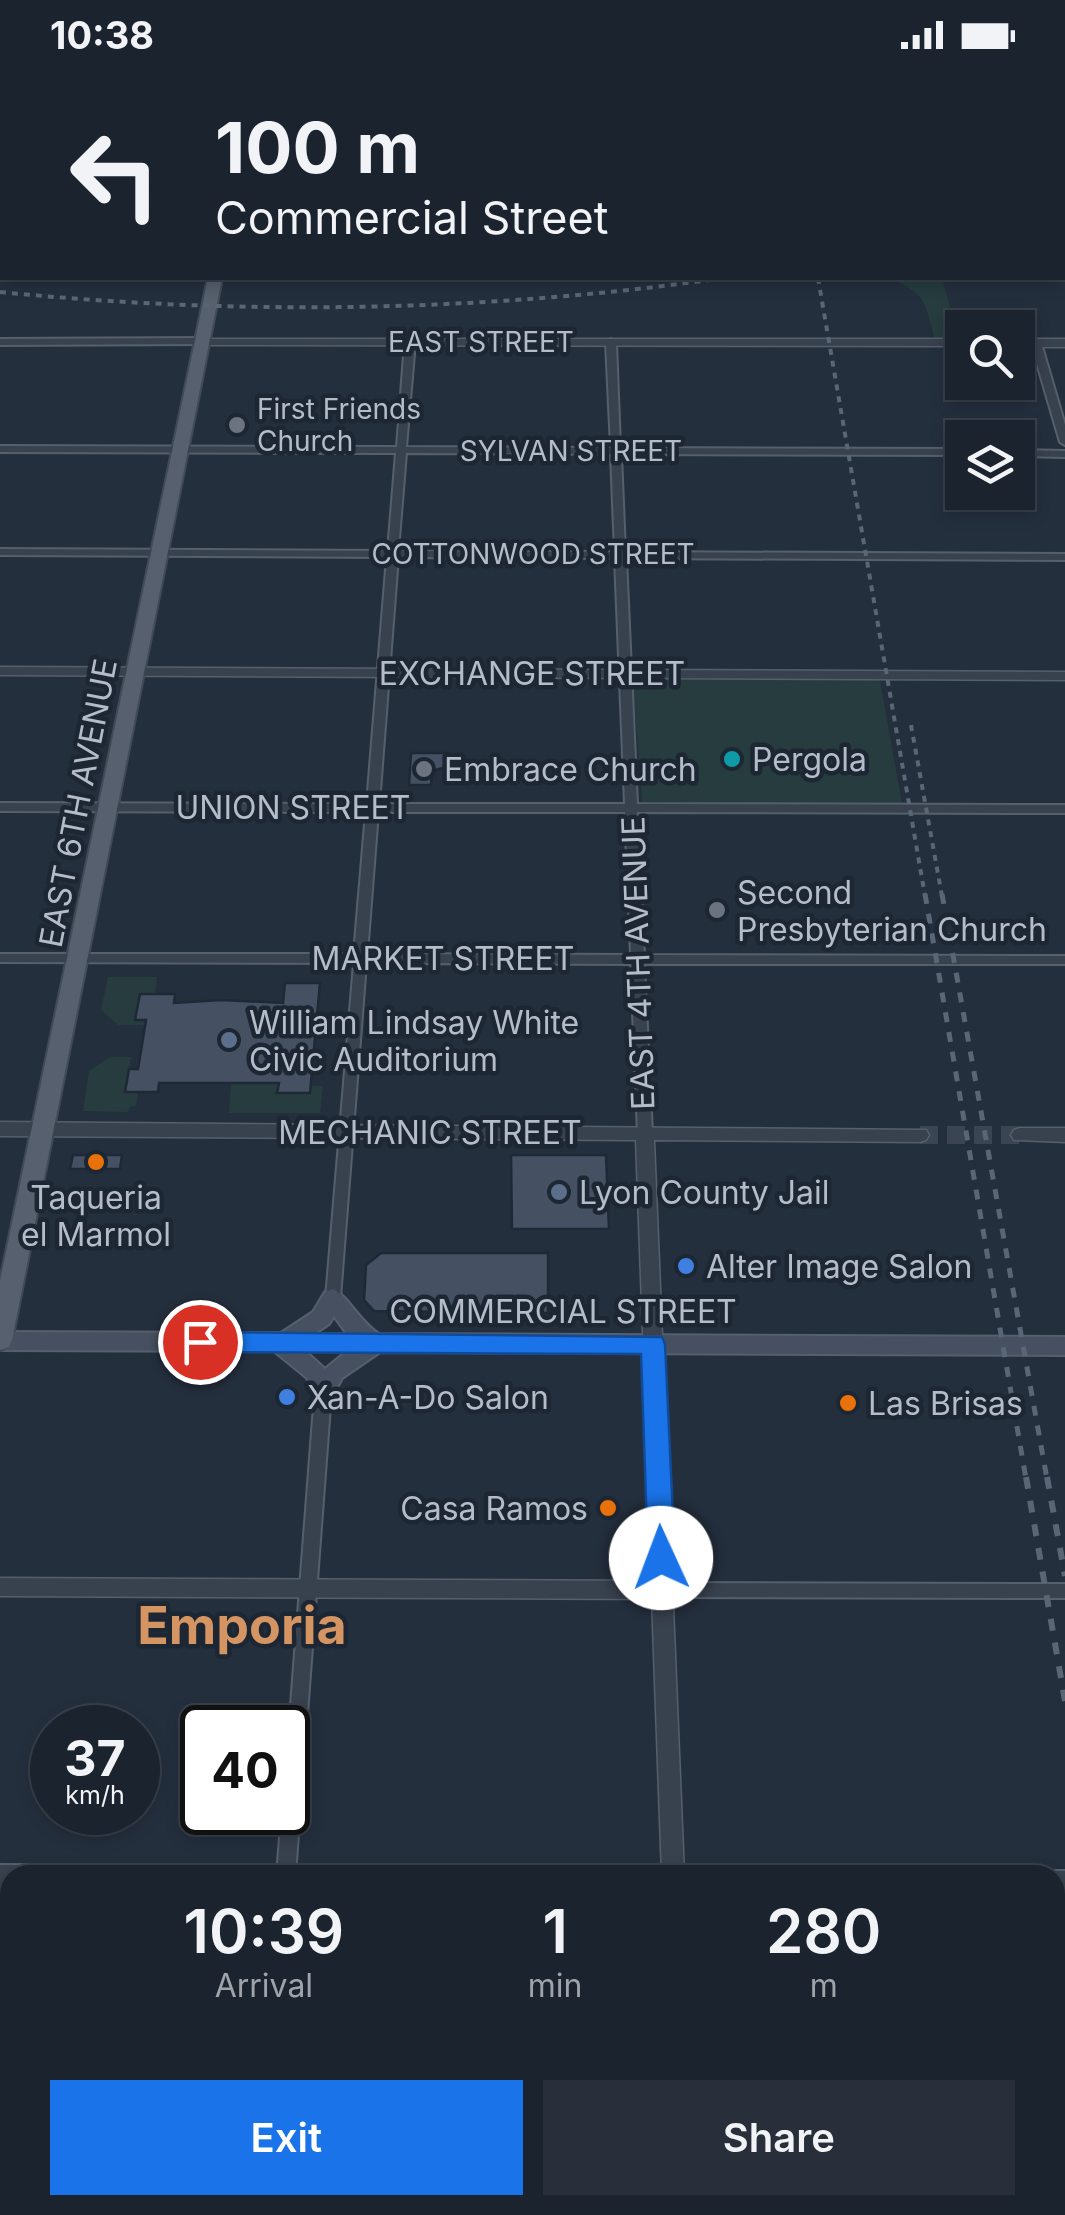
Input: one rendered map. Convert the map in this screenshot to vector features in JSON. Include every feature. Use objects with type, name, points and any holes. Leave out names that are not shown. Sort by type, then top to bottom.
[{"type":"main road","name":"EAST 6TH AVENUE","points":[[0,1341],[215,280]]},
{"type":"main road","points":[[278,1342],[304,1333],[328,1310],[333,1298]]},
{"type":"main road","points":[[322,1393],[334,1372],[376,1343],[356,1330],[333,1298]]},
{"type":"main road","name":"COMMERCIAL STREET","points":[[0,1341],[1065,1346]]},
{"type":"main road","points":[[278,1342],[316,1373],[322,1393]]},
{"type":"street","points":[[333,1298],[410,342]]},
{"type":"street","name":"EAST 4TH AVENUE","points":[[610,342],[673,1865]]},
{"type":"street","name":"EAST STREET","points":[[0,343],[945,343]]},
{"type":"street","points":[[1065,343],[1036,343],[1065,442]]},
{"type":"street","name":"SYLVAN STREET","points":[[0,450],[945,452]]},
{"type":"street","points":[[1035,454],[1065,454]]},
{"type":"street","name":"COTTONWOOD STREET","points":[[0,552],[1065,556]]},
{"type":"street","name":"EXCHANGE STREET","points":[[0,671],[1065,676]]},
{"type":"street","name":"UNION STREET","points":[[0,807],[1065,809]]},
{"type":"street","name":"MARKET STREET","points":[[0,958],[1065,960]]},
{"type":"street","name":"MECHANIC STREET","points":[[0,1130],[920,1135]]},
{"type":"street","points":[[1020,1135],[1065,1135]]},
{"type":"street","points":[[287,1865],[322,1393]]},
{"type":"street","points":[[0,1587],[1065,1591]]},
{"type":"green space","points":[[892,280],[943,280],[951,310],[945,310],[945,339],[935,339],[917,294]]},
{"type":"green space","points":[[644,680],[880,680],[902,804],[642,802],[633,684]]},
{"type":"green space","points":[[108,977],[157,977],[155,994],[140,994],[136,1020],[146,1020],[146,1025],[118,1025],[101,1010]]},
{"type":"green space","points":[[110,1057],[131,1057],[125,1091],[138,1092],[136,1106],[129,1107],[128,1112],[83,1111],[89,1071]]},
{"type":"green space","points":[[231,1083],[279,1083],[278,1093],[309,1093],[310,1086],[323,1086],[320,1113],[229,1113]]},
{"type":"building","name":"Embrace Church","points":[[411,753],[447,753],[446,767],[432,771],[431,785],[409,785]]},
{"type":"building","name":"William Lindsay White Civic Auditorium","points":[[285,983],[320,983],[310,1093],[277,1093],[279,1083],[159,1083],[158,1092],[125,1092],[129,1069],[138,1069],[146,1020],[135,1020],[140,994],[175,994],[174,1003],[283,1003]]},
{"type":"building","name":"Taqueria el Marmol","points":[[73,1155],[122,1155],[120,1169],[70,1169]]},
{"type":"building","name":"Lyon County Jail","points":[[511,1155],[606,1155],[609,1229],[512,1229]]},
{"type":"building","points":[[381,1253],[548,1253],[548,1313],[374,1311],[364,1300],[366,1265]]},
{"type":"tunnel","points":[[920,1135],[1020,1135]]},
{"type":"railway","points":[[0,292],[181,305],[362,307],[544,298],[708,280]]},
{"type":"railway","points":[[818,280],[925,896]]},
{"type":"railway","points":[[911,725],[942,896]]},
{"type":"railway","points":[[925,894],[1026,1479]]},
{"type":"railway","points":[[942,894],[1047,1479]]},
{"type":"railway","points":[[1026,1477],[1065,1701]]},
{"type":"railway","points":[[1047,1477],[1065,1576]]},
{"type":"place","name":"First Friends Church","points":[[237,425]]},
{"type":"place","name":"Pergola","points":[[732,759]]},
{"type":"place","name":"Embrace Church","points":[[424,769]]},
{"type":"place","name":"Second Presbyterian Church","points":[[717,910]]},
{"type":"place","name":"William Lindsay White Civic Auditorium","points":[[229,1040]]},
{"type":"place","name":"Taqueria el Marmol","points":[[96,1162]]},
{"type":"place","name":"Lyon County Jail","points":[[559,1192]]},
{"type":"place","name":"Alter Image Salon","points":[[686,1266]]},
{"type":"place","name":"Xan-A-Do Salon","points":[[287,1397]]},
{"type":"place","name":"Las Brisas","points":[[848,1403]]},
{"type":"place","name":"Casa Ramos","points":[[608,1508]]},
{"type":"district","name":"Emporia","points":[[242,1625]]},
{"type":"route","points":[[200,1342],[653,1344],[661,1558]]}]
